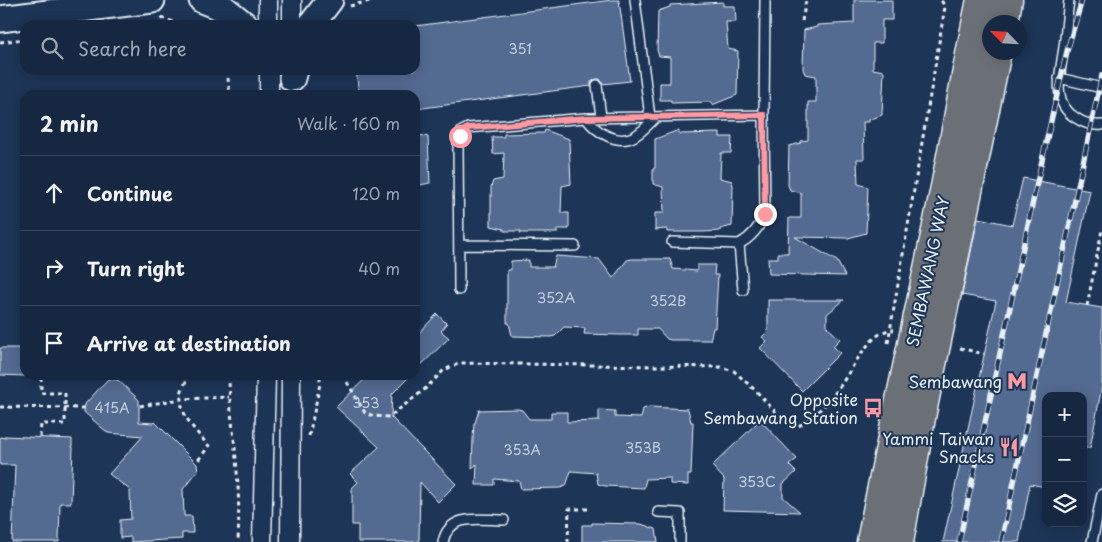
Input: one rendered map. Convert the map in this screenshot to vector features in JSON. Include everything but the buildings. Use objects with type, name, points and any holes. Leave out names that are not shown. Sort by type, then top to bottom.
[{"type":"main road","points":[[0,19],[152,0]]},
{"type":"main road","points":[[202,0],[225,9],[239,20]]},
{"type":"main road","points":[[315,20],[330,0]]},
{"type":"main road","points":[[960,0],[969,53]]},
{"type":"main road","name":"SEMBAWANG WAY","points":[[871,542],[946,182],[969,53],[981,0]]},
{"type":"main road","points":[[1005,15],[1008,0]]},
{"type":"main road","name":"SEMBAWANG WAY","points":[[899,542],[922,412],[995,60]]},
{"type":"street","points":[[268,0],[268,20]]},
{"type":"street","points":[[292,0],[292,20]]},
{"type":"street","points":[[274,90],[287,77]]},
{"type":"street","points":[[262,542],[266,380]]},
{"type":"street","points":[[290,542],[291,380]]},
{"type":"lane","points":[[586,118],[600,133],[612,138],[626,139],[635,136],[643,130],[653,117],[635,0]]},
{"type":"lane","points":[[672,242],[739,244],[748,240],[762,222],[765,214],[765,0]]},
{"type":"lane","points":[[1069,0],[1059,78],[1060,96],[1072,116],[1082,122],[1102,125]]},
{"type":"lane","points":[[1059,78],[1102,88]]},
{"type":"lane","points":[[597,85],[601,118]]},
{"type":"lane","points":[[459,290],[458,138],[462,131],[468,128],[586,118],[764,115]]},
{"type":"lane","points":[[739,244],[742,290]]},
{"type":"lane","points":[[459,245],[576,246]]},
{"type":"lane","points":[[1092,542],[1102,494]]},
{"type":"lane","points":[[658,512],[680,513],[680,542]]},
{"type":"lane","points":[[443,542],[450,527],[461,520],[504,520]]},
{"type":"path","points":[[802,21],[806,0]]},
{"type":"path","points":[[886,349],[945,7],[941,0]]},
{"type":"path","points":[[0,42],[20,40]]},
{"type":"path","points":[[228,75],[229,90]]},
{"type":"path","points":[[1087,306],[1102,230]]},
{"type":"path","points":[[346,380],[365,413],[389,417],[424,390],[444,370],[460,363],[720,368],[734,371],[782,419],[797,427],[810,420],[836,392],[863,348],[882,333],[890,330],[901,331]]},
{"type":"path","points":[[960,348],[984,354]]},
{"type":"path","points":[[40,437],[41,424],[65,424],[65,393],[41,393],[41,380]]},
{"type":"path","points":[[186,380],[180,399],[186,418],[209,446],[196,463]]},
{"type":"path","points":[[229,380],[240,518],[238,542]]},
{"type":"path","points":[[140,406],[180,399],[229,397]]},
{"type":"path","points":[[0,407],[84,408]]},
{"type":"path","points":[[568,542],[569,509],[589,509]]},
{"type":"railway","points":[[959,542],[1040,169],[1067,51],[1082,0]]},
{"type":"railway","points":[[1001,542],[1102,75]]},
{"type":"place","name":"Sembawang","points":[[1017,381]]},
{"type":"place","name":"Opposite Sembawang Station","points":[[873,408]]},
{"type":"place","name":"Yammi Taiwan Snacks","points":[[1009,447]]},
{"type":"route","points":[[460,136],[462,131],[468,128],[586,118],[764,115],[765,214]]}]
